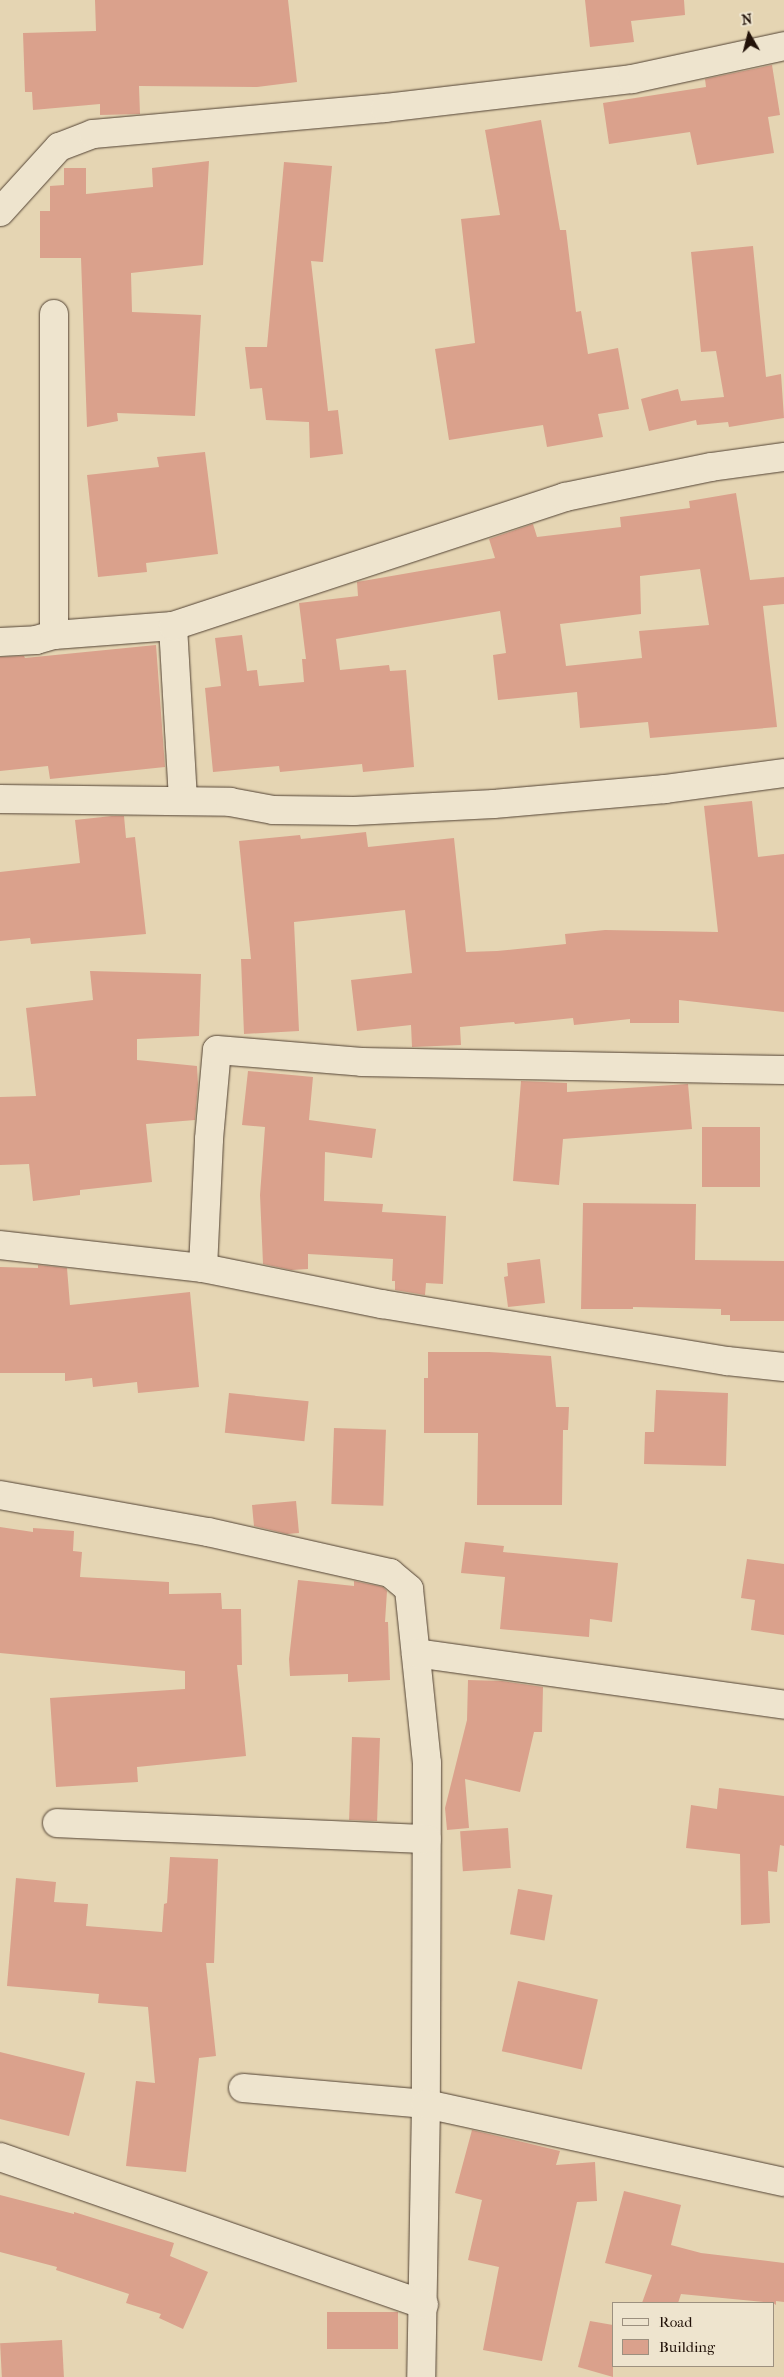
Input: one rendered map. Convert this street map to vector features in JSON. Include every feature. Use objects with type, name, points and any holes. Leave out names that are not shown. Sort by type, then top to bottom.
[{"type":"street","points":[[0,212],[59,147],[92,134],[386,108],[632,79],[784,46]]},
{"type":"street","points":[[54,314],[54,635]]},
{"type":"street","points":[[0,642],[36,640],[54,635],[173,626],[565,498],[711,467],[784,457]]},
{"type":"street","points":[[173,626],[183,801]]},
{"type":"street","points":[[0,799],[230,802],[273,810],[354,811],[494,804],[666,789],[784,773]]},
{"type":"street","points":[[203,1268],[209,1139],[216,1050],[362,1062],[784,1070]]},
{"type":"street","points":[[0,1245],[203,1268],[382,1304],[727,1361],[784,1367]]},
{"type":"street","points":[[0,1495],[208,1532],[390,1573],[409,1589],[427,1762],[426,2104],[424,2305],[421,2377]]},
{"type":"street","points":[[416,1653],[784,1705]]},
{"type":"street","points":[[57,1823],[427,1839]]},
{"type":"street","points":[[243,2088],[426,2104],[784,2182]]},
{"type":"street","points":[[0,2158],[424,2305]]},
{"type":"building","points":[[95,0],[288,0],[297,82],[257,87],[139,86],[140,114],[100,115],[100,104],[33,110],[32,92],[25,92],[23,33],[96,31]]},
{"type":"building","points":[[585,0],[684,0],[685,15],[631,21],[634,42],[590,47]]},
{"type":"building","points":[[772,65],[780,115],[768,117],[774,153],[697,165],[690,132],[609,144],[603,103],[706,87],[705,79]]},
{"type":"building","points":[[541,120],[560,230],[566,230],[576,312],[581,311],[588,354],[618,348],[629,409],[598,414],[603,437],[547,447],[543,425],[449,440],[435,349],[475,343],[461,219],[500,215],[485,130]]},
{"type":"building","points":[[209,161],[203,265],[131,273],[132,312],[201,315],[195,416],[117,413],[118,421],[87,427],[81,258],[40,258],[40,211],[50,211],[50,186],[64,185],[64,168],[86,168],[86,194],[153,187],[152,168]]},
{"type":"building","points":[[284,162],[332,166],[323,262],[311,261],[328,411],[338,410],[343,454],[310,458],[309,422],[266,420],[262,388],[250,389],[245,347],[267,347]]},
{"type":"building","points":[[753,246],[766,377],[781,374],[784,418],[729,427],[728,422],[697,425],[696,420],[649,431],[641,399],[678,389],[681,401],[724,397],[716,351],[701,352],[691,252]]},
{"type":"building","points":[[205,452],[218,554],[146,563],[147,572],[98,577],[87,475],[159,467],[157,457]]},
{"type":"building","points":[[736,493],[750,580],[784,577],[784,604],[763,606],[777,727],[650,738],[648,722],[580,728],[577,692],[498,700],[493,655],[506,653],[500,611],[336,639],[340,670],[389,665],[390,671],[406,670],[414,767],[363,772],[362,764],[280,772],[279,766],[213,772],[205,688],[221,686],[215,638],[242,635],[247,671],[257,670],[259,686],[304,682],[302,659],[306,659],[299,603],[358,596],[357,582],[495,558],[489,539],[533,524],[537,537],[621,527],[620,517],[690,508],[689,501]],"holes":[[[700,569],[709,625],[639,631],[642,658],[566,666],[560,624],[641,614],[640,576]]]},
{"type":"building","points":[[156,645],[165,767],[50,779],[48,766],[0,771],[0,657],[24,656],[25,658]]},
{"type":"building","points":[[752,801],[758,857],[784,854],[784,1012],[679,1000],[679,1023],[630,1023],[630,1019],[574,1025],[573,1018],[515,1024],[514,1022],[460,1027],[461,1045],[412,1047],[411,1025],[357,1031],[351,980],[412,973],[405,910],[294,922],[299,1031],[244,1034],[241,959],[251,959],[239,841],[300,835],[301,839],[366,832],[368,847],[454,838],[466,952],[497,951],[566,944],[565,934],[605,930],[718,932],[704,806]]},
{"type":"building","points":[[124,816],[126,838],[135,837],[146,934],[31,944],[30,938],[0,941],[0,872],[80,863],[75,820]]},
{"type":"building","points":[[90,971],[201,974],[199,1036],[137,1039],[137,1060],[197,1066],[198,1084],[195,1120],[146,1124],[152,1182],[80,1190],[80,1195],[33,1201],[29,1164],[0,1165],[0,1097],[36,1096],[26,1008],[93,1000]]},
{"type":"building","points":[[248,1071],[313,1077],[309,1120],[376,1129],[372,1158],[325,1152],[324,1201],[383,1204],[382,1212],[446,1216],[443,1284],[426,1283],[425,1295],[395,1290],[395,1281],[392,1281],[393,1259],[308,1254],[308,1269],[291,1270],[263,1264],[260,1195],[265,1127],[242,1125]]},
{"type":"building","points":[[521,1081],[567,1083],[567,1092],[688,1084],[692,1129],[563,1139],[559,1185],[513,1181]]},
{"type":"building","points":[[702,1127],[760,1127],[760,1187],[702,1187]]},
{"type":"building","points":[[583,1203],[696,1204],[695,1260],[784,1261],[784,1321],[730,1321],[730,1315],[721,1315],[721,1309],[633,1307],[633,1309],[581,1309]]},
{"type":"building","points":[[540,1259],[545,1303],[508,1307],[504,1277],[508,1276],[507,1263]]},
{"type":"building","points":[[38,1265],[67,1268],[70,1305],[190,1292],[199,1387],[138,1393],[137,1382],[93,1387],[92,1378],[65,1381],[65,1373],[0,1373],[0,1267],[38,1268]]},
{"type":"building","points":[[428,1352],[489,1352],[551,1356],[556,1407],[569,1407],[568,1430],[563,1430],[562,1505],[477,1505],[478,1433],[424,1433],[424,1378],[428,1378]]},
{"type":"building","points":[[656,1390],[728,1393],[726,1466],[644,1464],[645,1432],[654,1432]]},
{"type":"building","points":[[229,1393],[309,1401],[304,1441],[225,1433]]},
{"type":"building","points":[[334,1428],[386,1430],[383,1506],[331,1504]]},
{"type":"building","points":[[296,1501],[299,1533],[287,1534],[254,1526],[252,1505]]},
{"type":"building","points":[[0,1527],[33,1532],[33,1528],[74,1531],[73,1551],[82,1552],[80,1577],[169,1582],[169,1594],[221,1593],[222,1609],[241,1609],[242,1665],[237,1665],[246,1756],[137,1767],[138,1782],[56,1787],[50,1698],[185,1689],[185,1671],[0,1653]]},
{"type":"building","points":[[465,1542],[504,1546],[503,1552],[618,1563],[612,1622],[590,1619],[589,1637],[500,1629],[505,1577],[461,1573]]},
{"type":"building","points":[[747,1559],[784,1564],[784,1635],[751,1630],[755,1600],[741,1598]]},
{"type":"building","points":[[298,1580],[354,1586],[354,1581],[383,1587],[387,1591],[385,1622],[388,1622],[390,1680],[348,1682],[348,1674],[290,1676],[289,1659]]},
{"type":"building","points":[[468,1680],[502,1681],[543,1687],[542,1732],[534,1732],[520,1792],[465,1779],[469,1828],[447,1830],[445,1808],[467,1720]]},
{"type":"building","points":[[352,1737],[380,1738],[377,1821],[349,1820]]},
{"type":"building","points":[[719,1788],[784,1796],[784,1846],[780,1845],[777,1872],[768,1871],[770,1923],[741,1925],[740,1854],[686,1848],[691,1805],[717,1809]]},
{"type":"building","points":[[508,1828],[511,1868],[463,1871],[460,1831]]},
{"type":"building","points":[[170,1857],[218,1859],[214,1963],[206,1963],[216,2056],[199,2058],[186,2172],[126,2166],[136,2081],[155,2083],[148,2007],[98,2003],[99,1994],[7,1986],[16,1878],[56,1882],[54,1902],[88,1904],[86,1926],[162,1932],[164,1904],[167,1903]]},
{"type":"building","points":[[518,1889],[552,1895],[544,1940],[510,1934]]},
{"type":"building","points":[[518,1981],[598,1999],[582,2070],[502,2051]]},
{"type":"building","points":[[0,2052],[85,2073],[69,2136],[0,2119]]},
{"type":"building","points":[[472,2130],[560,2151],[556,2165],[595,2162],[597,2201],[577,2202],[542,2361],[483,2350],[499,2267],[468,2260],[482,2200],[455,2193]]},
{"type":"building","points":[[624,2191],[681,2205],[671,2245],[701,2253],[784,2263],[784,2302],[776,2301],[776,2305],[774,2302],[681,2294],[678,2302],[642,2302],[652,2275],[605,2263]]},
{"type":"building","points":[[0,2195],[74,2214],[74,2212],[174,2243],[170,2256],[208,2272],[183,2329],[159,2318],[161,2314],[126,2303],[129,2294],[56,2270],[57,2267],[0,2252]]},
{"type":"building","points":[[327,2312],[398,2312],[398,2349],[327,2349]]},
{"type":"building","points":[[590,2321],[612,2325],[613,2377],[578,2367]]},
{"type":"building","points":[[62,2340],[64,2377],[2,2377],[0,2343]]}]
